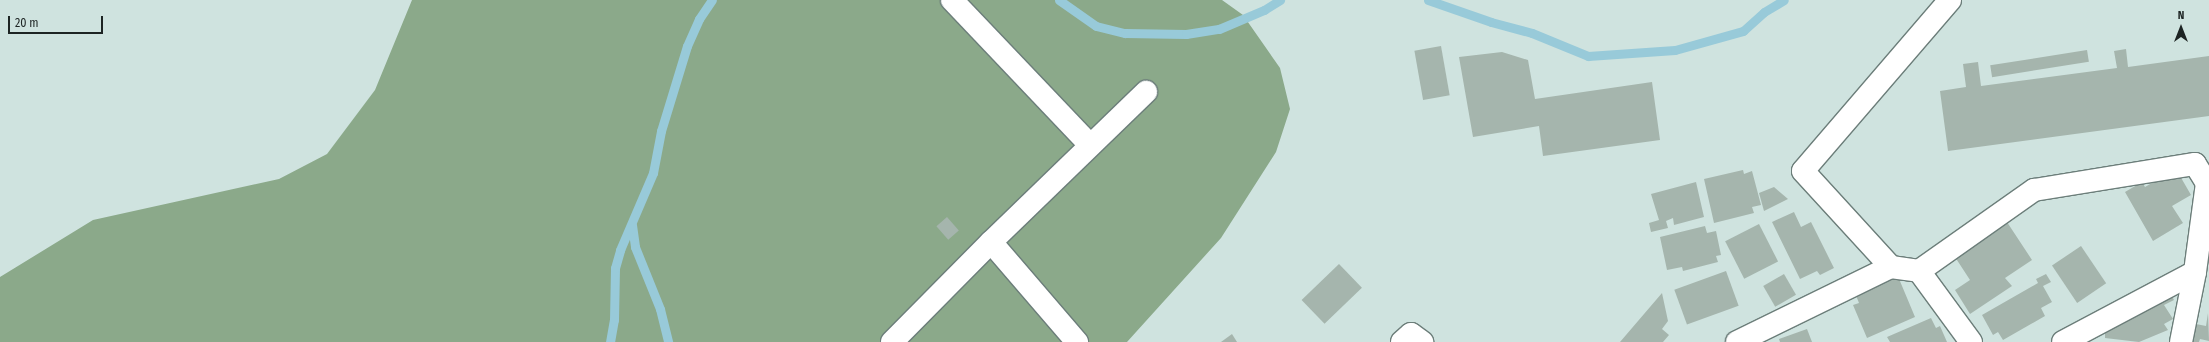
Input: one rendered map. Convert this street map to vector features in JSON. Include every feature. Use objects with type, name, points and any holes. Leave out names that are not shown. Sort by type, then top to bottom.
[{"type":"street","points":[[952,0],[1090,145]]},
{"type":"street","points":[[1891,267],[1803,170],[1950,0]]},
{"type":"street","points":[[892,342],[991,242],[1146,92]]},
{"type":"street","points":[[1737,342],[1891,267],[1919,271],[2034,190],[2195,164],[2207,183],[2202,275],[2180,342]]},
{"type":"street","points":[[991,242],[1077,342]]},
{"type":"street","points":[[1919,271],[1971,342]]},
{"type":"street","points":[[2063,342],[2202,275]]},
{"type":"street","points":[[1402,342],[1411,334],[1422,342]]},
{"type":"green space","points":[[412,0],[1222,0],[1243,15],[1280,68],[1290,109],[1276,152],[1221,238],[1127,342],[0,342],[0,277],[93,220],[279,179],[327,154],[375,90]]},
{"type":"building","points":[[1441,46],[1450,95],[1423,100],[1414,51]]},
{"type":"building","points":[[2126,49],[2128,67],[2209,56],[2209,116],[1948,151],[1940,91],[1966,87],[1963,64],[1978,62],[1981,86],[2117,68],[2114,51]]},
{"type":"building","points":[[2087,50],[2089,62],[1992,77],[1990,65]]},
{"type":"building","points":[[1502,52],[1528,60],[1535,99],[1652,82],[1660,140],[1543,156],[1539,126],[1473,137],[1459,57]]},
{"type":"building","points":[[2176,169],[2191,195],[2172,206],[2183,223],[2153,241],[2125,192],[2142,182],[2145,187]]},
{"type":"building","points":[[1743,170],[1744,174],[1752,171],[1761,205],[1752,207],[1754,213],[1714,223],[1704,179]]},
{"type":"building","points":[[1696,182],[1704,217],[1674,225],[1673,218],[1666,221],[1668,228],[1651,232],[1649,223],[1659,220],[1651,194]]},
{"type":"building","points":[[1774,187],[1788,199],[1764,211],[1759,193]]},
{"type":"building","points":[[1794,212],[1801,227],[1811,222],[1834,268],[1820,275],[1817,271],[1800,279],[1772,222]]},
{"type":"building","points":[[947,217],[959,231],[948,240],[936,226]]},
{"type":"building","points":[[2005,219],[2032,260],[2005,278],[2012,286],[1970,314],[1955,290],[1970,280],[1955,257]]},
{"type":"building","points":[[1759,224],[1778,261],[1744,279],[1725,241]]},
{"type":"building","points":[[1705,226],[1707,233],[1716,231],[1721,255],[1716,256],[1718,262],[1683,271],[1682,267],[1667,270],[1660,237]]},
{"type":"building","points":[[2081,246],[2106,283],[2077,303],[2052,266]]},
{"type":"building","points":[[1339,264],[1362,288],[1325,324],[1302,300]]},
{"type":"building","points":[[1726,271],[1739,306],[1687,325],[1674,290]]},
{"type":"building","points":[[1784,274],[1796,295],[1775,307],[1763,286]]},
{"type":"building","points":[[1897,274],[1915,317],[1867,338],[1853,305],[1859,303],[1855,293]]},
{"type":"building","points":[[2046,274],[2051,282],[2043,286],[2052,302],[2041,308],[2045,316],[2003,340],[1998,332],[1993,335],[1982,315],[2038,283],[2036,279]]},
{"type":"building","points":[[2166,285],[2174,300],[2164,305],[2173,319],[2164,324],[2168,330],[2139,342],[2105,338],[2105,318]]},
{"type":"building","points":[[1662,293],[1668,321],[1662,329],[1669,335],[1663,342],[1620,342]]},
{"type":"building","points":[[2208,313],[2209,341],[2200,339],[2199,342],[2187,342],[2191,323],[2206,326]]},
{"type":"building","points":[[1931,318],[1936,328],[1940,326],[1947,342],[1890,342],[1887,337]]},
{"type":"building","points":[[1807,329],[1812,342],[1780,342],[1779,339]]},
{"type":"building","points":[[1232,334],[1237,342],[1221,342]]},
{"type":"waterway","points":[[610,342],[614,320],[615,268],[620,250],[653,173],[661,131],[687,46],[699,19],[712,0]]},
{"type":"waterway","points":[[1059,0],[1096,26],[1125,33],[1186,34],[1219,29],[1264,10],[1280,0]]},
{"type":"waterway","points":[[1428,0],[1491,22],[1532,33],[1588,56],[1675,50],[1743,31],[1764,12],[1784,0]]},
{"type":"waterway","points":[[632,225],[635,247],[660,309],[668,342]]}]
